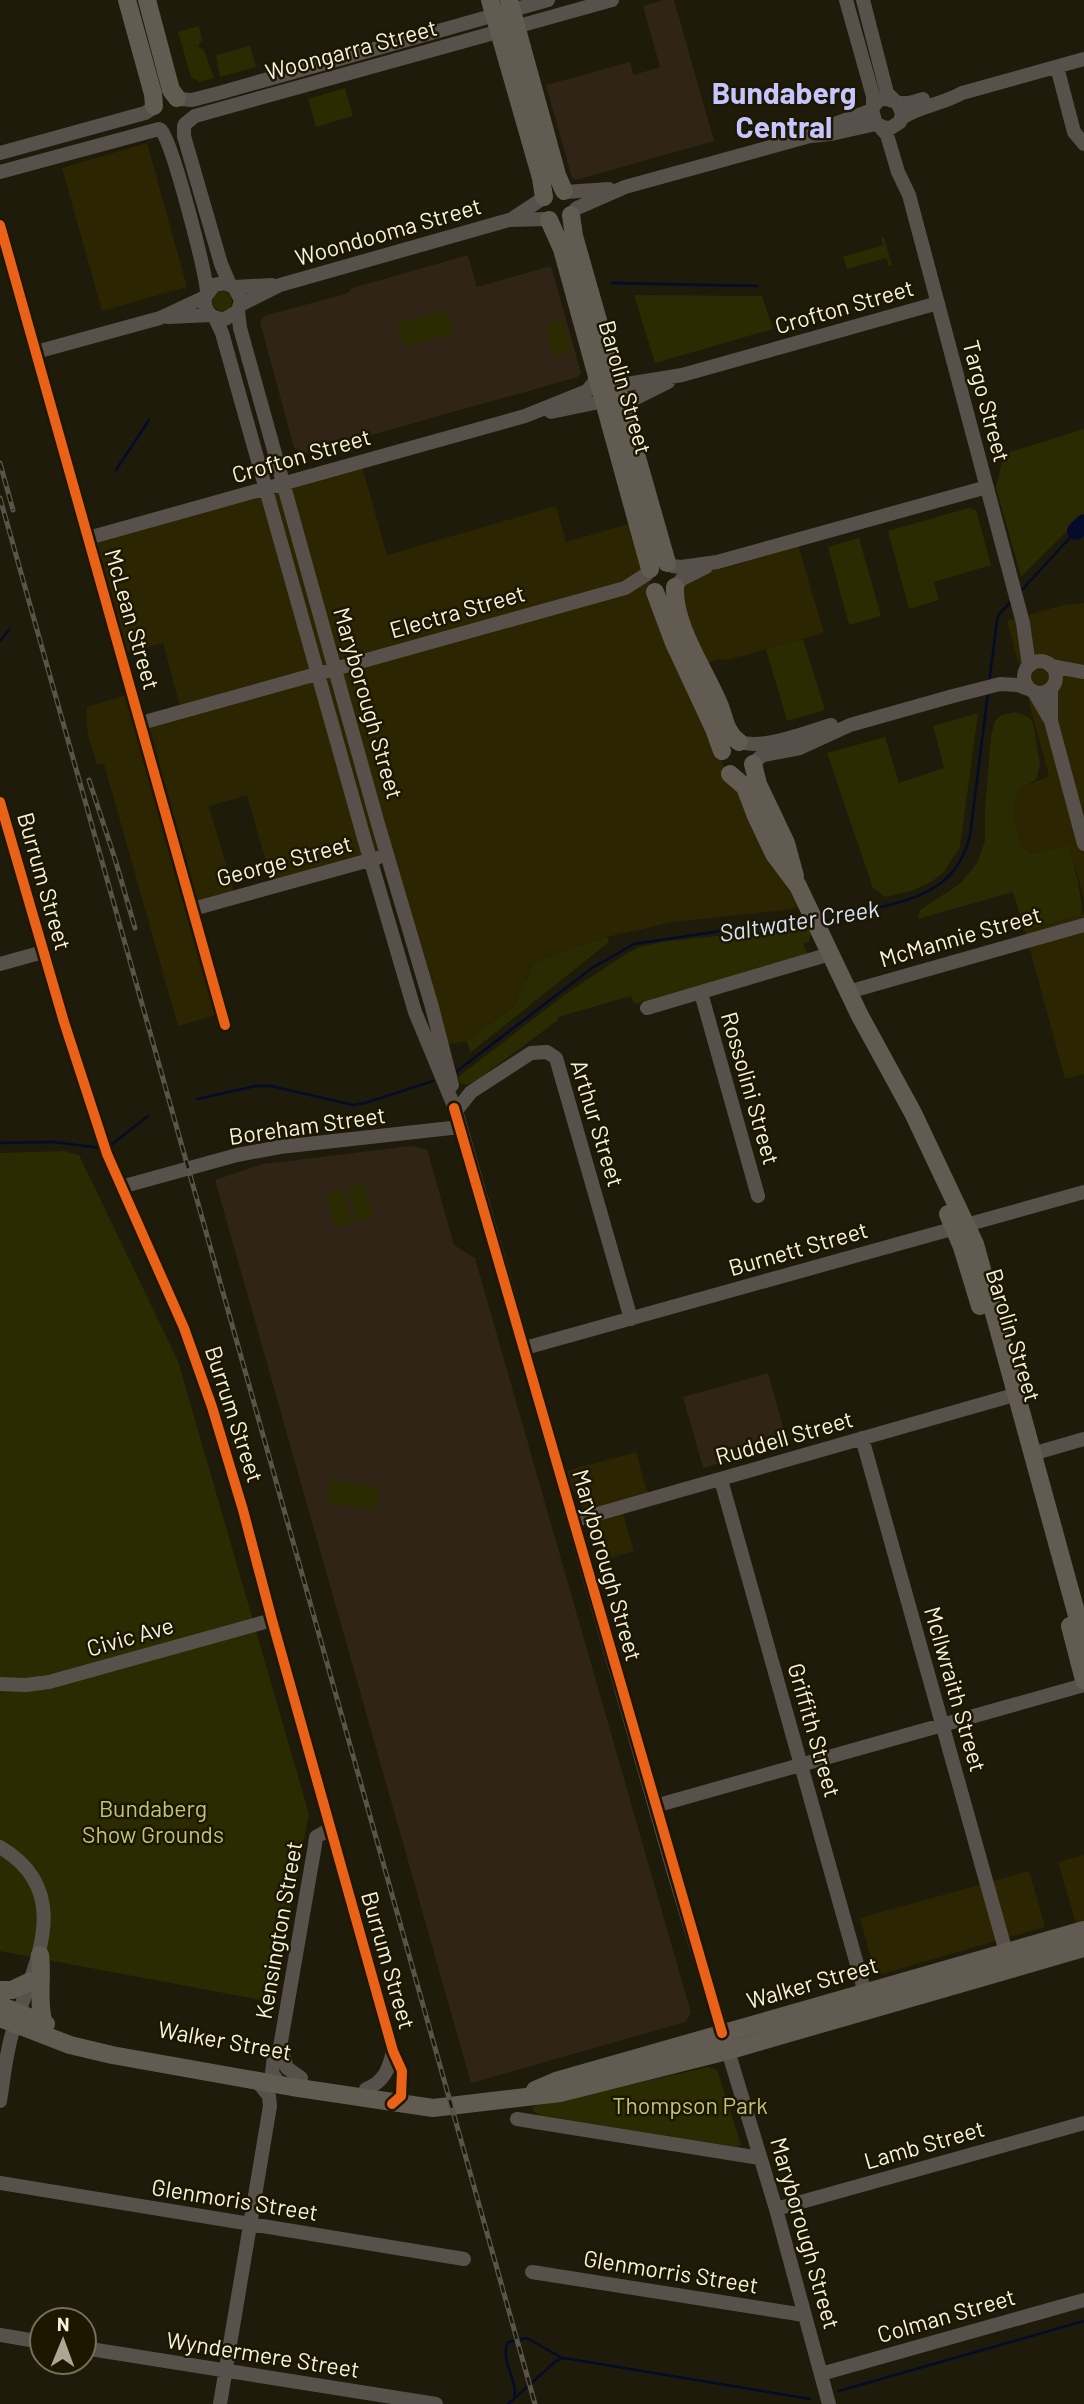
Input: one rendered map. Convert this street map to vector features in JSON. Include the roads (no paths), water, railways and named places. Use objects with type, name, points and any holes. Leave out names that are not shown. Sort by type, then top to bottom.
[{"type":"main road","points":[[153,107],[153,94],[129,6],[148,4],[171,90],[178,99]]},
{"type":"main road","points":[[503,14],[557,175],[573,203],[572,213],[561,222],[548,220],[541,208],[541,178],[503,14]]},
{"type":"main road","points":[[543,198],[555,190],[565,192]]},
{"type":"main road","name":"Barolin Street","points":[[572,213],[574,236],[651,581],[674,643],[722,751]]},
{"type":"main road","name":"Barolin Street","points":[[548,220],[559,238],[670,564]]},
{"type":"main road","points":[[676,586],[667,593],[651,581],[658,564],[670,564],[678,575],[677,606],[689,640],[720,707],[726,727],[742,742],[753,754],[753,764],[746,773],[730,774],[721,765],[722,751],[729,743],[742,742]]},
{"type":"main road","name":"Barolin Street","points":[[753,764],[758,784],[786,843],[798,886]]},
{"type":"main road","name":"Barolin Street","points":[[730,774],[746,787],[774,854],[798,886],[808,905],[903,1117],[961,1226],[975,1244],[1084,1641]]},
{"type":"main road","name":"Barolin Street","points":[[961,1226],[1037,1498],[1084,1683]]},
{"type":"main road","name":"Walker Street","points":[[516,2098],[556,2081],[1084,1930]]},
{"type":"main road","name":"Walker Street","points":[[0,2004],[11,2018],[70,2045],[433,2108],[560,2093],[727,2051],[1084,1948]]},
{"type":"main road","points":[[40,1955],[43,1975],[41,2011],[44,2023]]},
{"type":"main road","points":[[0,1990],[12,1990],[31,1981]]},
{"type":"main road","name":"Walker Street","points":[[11,2018],[44,2023],[106,2043],[280,2081],[366,2088],[397,2100]]},
{"type":"street","name":"Woongarra Street","points":[[178,99],[192,100],[219,93],[548,0]]},
{"type":"street","name":"Woongarra Street","points":[[184,125],[195,116],[372,67],[503,14],[612,0]]},
{"type":"street","points":[[847,6],[864,4],[887,93],[901,108],[901,120]]},
{"type":"street","name":"Targo Street","points":[[847,6],[873,96],[876,117],[887,135],[898,172],[908,191]]},
{"type":"street","points":[[367,51],[372,67]]},
{"type":"street","points":[[572,213],[577,208],[625,187],[810,136],[831,134],[876,117],[883,99],[907,103],[945,93],[962,93],[1084,59]]},
{"type":"street","points":[[1057,67],[1074,132],[1084,144]]},
{"type":"street","points":[[219,93],[224,108]]},
{"type":"street","points":[[876,117],[893,128],[909,113],[947,102],[962,93]]},
{"type":"street","points":[[0,153],[145,113],[161,99],[178,99],[188,113],[184,136],[221,264],[240,296],[239,308],[225,319],[160,318]]},
{"type":"street","points":[[153,107],[152,119],[167,139],[204,271],[205,307],[213,317]]},
{"type":"street","name":"Targo Street","points":[[901,120],[897,132],[908,191],[1023,621],[1028,668]]},
{"type":"street","points":[[0,172],[160,129],[176,131],[184,125]]},
{"type":"street","points":[[565,192],[625,187]]},
{"type":"street","name":"Woondooma Street","points":[[509,220],[543,198]]},
{"type":"street","name":"Woondooma Street","points":[[239,308],[280,285],[509,220],[548,220]]},
{"type":"street","name":"McLean Street","points":[[0,225],[225,1025]]},
{"type":"street","points":[[36,352],[160,318],[206,294],[220,283],[232,286]]},
{"type":"street","name":"Woondooma Street","points":[[232,286],[280,285]]},
{"type":"street","name":"Crofton Street","points":[[525,416],[589,406],[610,393],[937,303]]},
{"type":"street","name":"Maryborough Street","points":[[239,308],[240,328],[438,1031],[455,1110]]},
{"type":"street","name":"Maryborough Street","points":[[213,317],[222,333],[415,1012],[455,1110],[655,1806],[776,2209],[829,2404]]},
{"type":"street","name":"Crofton Street","points":[[88,538],[525,416],[587,391],[593,385],[610,393],[624,407],[631,399],[682,375]]},
{"type":"street","points":[[670,564],[681,567],[717,562],[987,487]]},
{"type":"street","points":[[676,586],[682,579],[717,562]]},
{"type":"street","name":"Electra Street","points":[[141,723],[651,581]]},
{"type":"street","name":"Targo Street","points":[[1023,621],[1049,664]]},
{"type":"street","points":[[753,764],[763,755],[800,748],[850,725],[999,684],[1037,662],[1084,674]]},
{"type":"street","points":[[1049,664],[1056,674],[1051,721]]},
{"type":"street","points":[[1028,668],[1024,678],[1032,691]]},
{"type":"street","points":[[1032,691],[1043,692],[1084,674]]},
{"type":"street","points":[[999,684],[1018,685],[1039,697],[1051,721],[1084,844]]},
{"type":"street","points":[[742,742],[756,744],[838,724],[850,725]]},
{"type":"street","name":"Burrum Street","points":[[0,802],[43,951],[107,1154],[196,1356],[243,1510],[393,2051],[402,2071],[397,2100]]},
{"type":"street","name":"George Street","points":[[193,909],[387,856]]},
{"type":"street","name":"McMannie Street","points":[[848,992],[1084,925]]},
{"type":"street","points":[[647,1008],[701,993],[827,946]]},
{"type":"street","points":[[0,964],[43,951]]},
{"type":"street","name":"Rossolini Street","points":[[701,993],[758,1196]]},
{"type":"street","name":"Arthur Street","points":[[455,1110],[471,1092],[531,1053],[547,1052],[556,1058],[631,1319]]},
{"type":"street","name":"Boreham Street","points":[[121,1187],[269,1149],[460,1127]]},
{"type":"street","name":"Burnett Street","points":[[525,1348],[1084,1192]]},
{"type":"street","name":"Ruddell Street","points":[[573,1521],[1007,1397]]},
{"type":"street","name":"McIlwraith Street","points":[[862,1438],[1006,1952]]},
{"type":"street","points":[[1032,1454],[1084,1439]]},
{"type":"street","name":"Griffith Street","points":[[721,1480],[865,1993]]},
{"type":"street","name":"Civic Ave","points":[[0,1684],[49,1682],[272,1620]]},
{"type":"street","points":[[655,1806],[1084,1683]]},
{"type":"street","name":"Kensington Street","points":[[280,2081],[274,2056],[280,2046],[314,1845],[316,1836],[330,1829]]},
{"type":"street","points":[[0,1847],[21,1862],[38,1891],[43,1921],[40,1955],[31,1981],[11,2018],[0,2102]]},
{"type":"street","points":[[220,2404],[270,2106],[269,2096],[287,2068],[280,2046]]},
{"type":"street","points":[[366,2088],[384,2077],[393,2051]]},
{"type":"street","points":[[270,2106],[280,2081]]},
{"type":"street","points":[[517,2119],[760,2158]]},
{"type":"street","name":"Lamb Street","points":[[776,2209],[1084,2123]]},
{"type":"street","name":"Glenmoris Street","points":[[0,2183],[464,2259]]},
{"type":"street","name":"Glenmorris Street","points":[[532,2272],[804,2315]]},
{"type":"street","name":"Colman Street","points":[[821,2374],[1084,2300]]},
{"type":"street","points":[[0,2335],[28,2340]]},
{"type":"street","name":"Wyndermere Street","points":[[98,2350],[436,2404]]},
{"type":"waterway","points":[[612,283],[757,286]]},
{"type":"waterway","points":[[116,470],[149,420]]},
{"type":"waterway","name":"Saltwater Creek","points":[[1076,531],[1084,523]]},
{"type":"waterway","name":"Saltwater Creek","points":[[1021,591],[1076,531]]},
{"type":"waterway","name":"Saltwater Creek","points":[[989,683],[997,621],[999,614],[1012,601]]},
{"type":"waterway","points":[[0,641],[9,630]]},
{"type":"waterway","name":"Saltwater Creek","points":[[823,921],[923,894],[936,887],[956,867],[970,836],[988,693]]},
{"type":"waterway","name":"Saltwater Creek","points":[[457,1071],[592,968],[634,944],[733,929],[806,922]]},
{"type":"waterway","name":"Saltwater Creek","points":[[197,1099],[256,1086],[271,1086],[353,1105],[433,1081]]},
{"type":"waterway","name":"Saltwater Creek","points":[[111,1145],[148,1116]]},
{"type":"waterway","name":"Saltwater Creek","points":[[0,1143],[53,1142],[101,1148]]},
{"type":"waterway","points":[[839,2391],[1084,2321]]},
{"type":"waterway","points":[[514,2399],[514,2385],[506,2356],[508,2342],[527,2338],[562,2358]]},
{"type":"waterway","points":[[508,2404],[556,2361],[564,2358],[810,2399]]},
{"type":"railway","points":[[0,463],[13,510]]},
{"type":"railway","points":[[0,498],[535,2404]]},
{"type":"railway","points":[[89,780],[135,928]]},
{"type":"district","name":"Bundaberg Central","points":[[784,109]]},
{"type":"park label","name":"Bundaberg Show Grounds","points":[[153,1821]]},
{"type":"park label","name":"Thompson Park","points":[[690,2105]]}]
